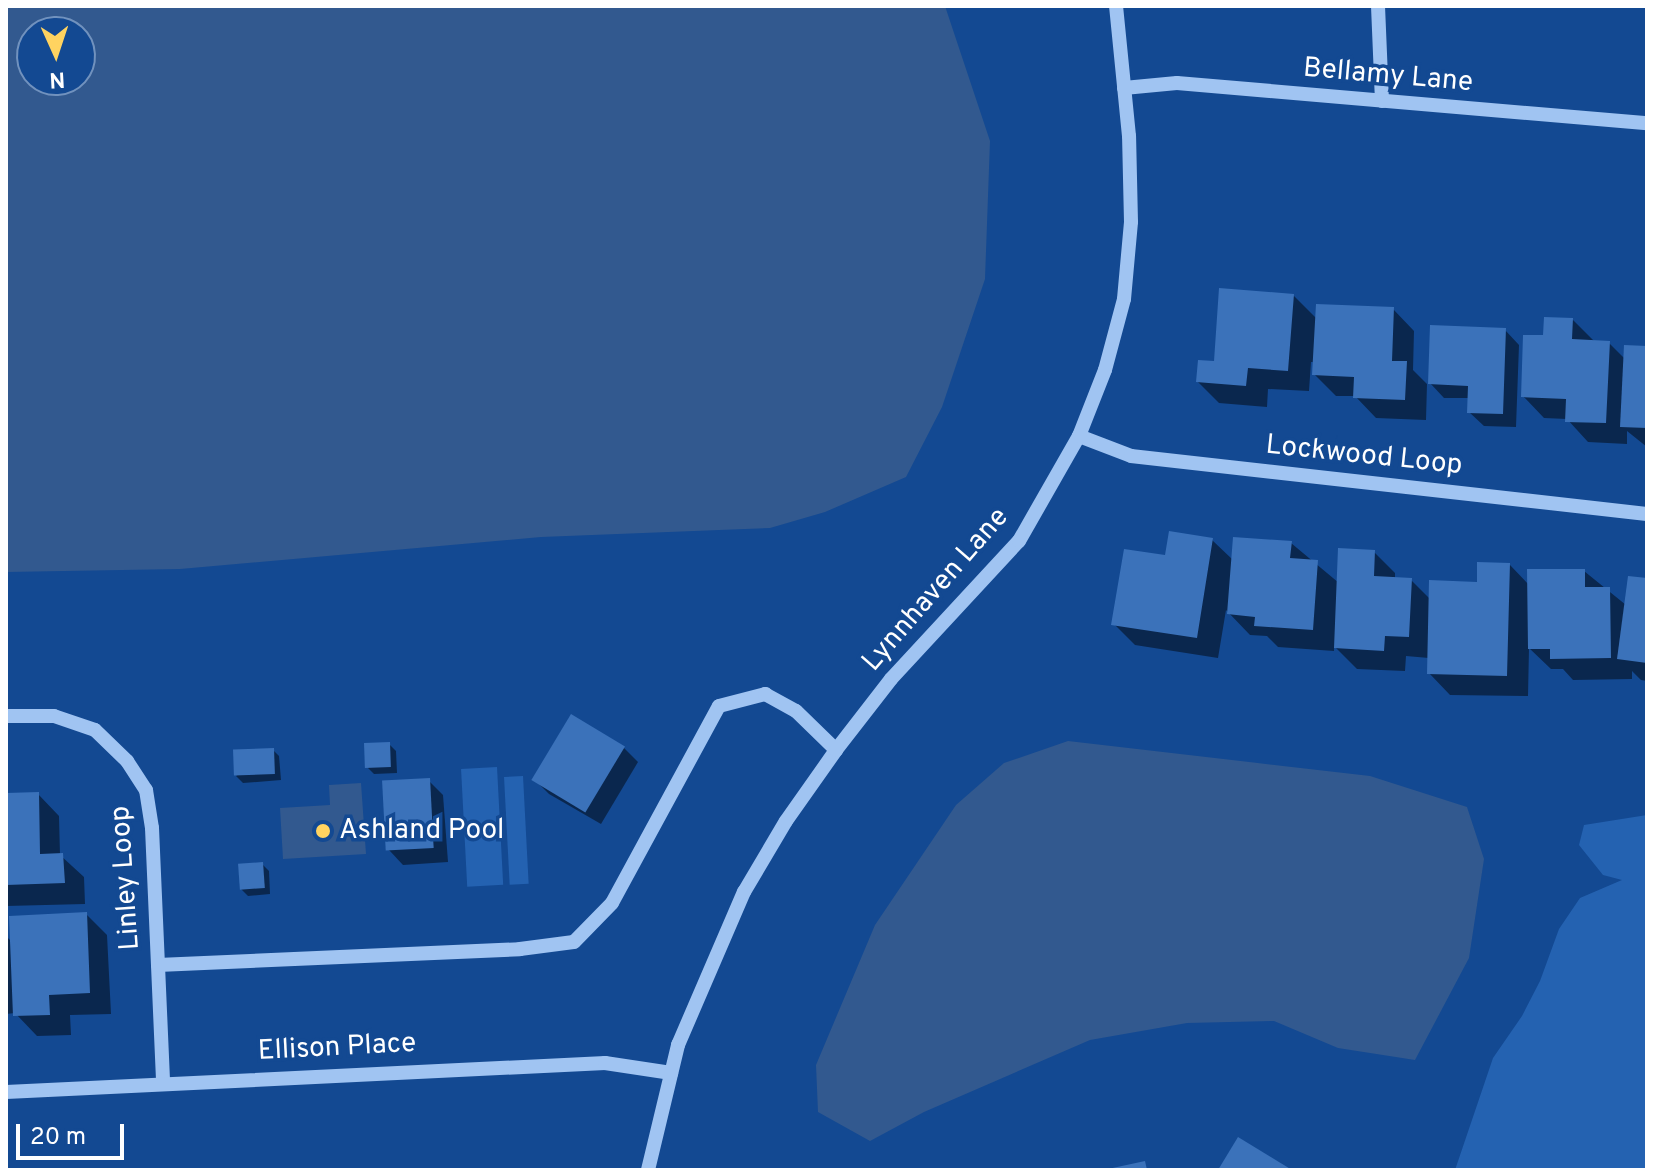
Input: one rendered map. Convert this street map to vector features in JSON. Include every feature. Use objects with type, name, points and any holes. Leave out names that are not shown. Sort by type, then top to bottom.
[{"type":"street","name":"Lynnhaven Lane","points":[[648,1170],[671,1073],[706,976],[744,892],[786,821],[891,679],[1019,541],[1079,436],[1105,370],[1124,299],[1131,222],[1116,6]]},
{"type":"street","points":[[1378,6],[1382,101]]},
{"type":"street","name":"Bellamy Lane","points":[[1124,88],[1177,83],[1647,123]]},
{"type":"street","name":"Lockwood Loop","points":[[1079,436],[1131,456],[1647,514]]},
{"type":"street","points":[[158,965],[520,949],[574,942],[612,903],[719,706],[765,694],[796,711],[836,750]]},
{"type":"street","name":"Linley Loop","points":[[6,716],[54,716],[95,730],[127,761],[146,790],[152,828],[163,1084]]},
{"type":"street","name":"Ellison Place","points":[[6,1092],[605,1063],[671,1073]]},
{"type":"shaded area","points":[[6,6],[945,6],[990,141],[985,279],[942,407],[906,477],[825,512],[770,528],[541,537],[180,569],[6,572]]},
{"type":"shaded area","points":[[1068,741],[1370,776],[1467,807],[1484,859],[1469,958],[1415,1060],[1338,1048],[1274,1021],[1187,1023],[1090,1040],[924,1112],[870,1141],[818,1112],[816,1065],[875,925],[956,805],[1004,763]]},
{"type":"shaded area","points":[[497,767],[503,885],[467,887],[461,769]]},
{"type":"shaded area","points":[[523,776],[529,884],[510,885],[504,777]]},
{"type":"shaded area","name":"Ashland Pool","points":[[361,783],[366,854],[283,859],[280,808],[330,805],[329,785]]},
{"type":"shaded area","points":[[1647,815],[1647,1170],[1455,1170],[1493,1058],[1522,1016],[1540,981],[1559,929],[1580,898],[1622,880],[1603,875],[1579,845],[1584,825]]},
{"type":"building","points":[[1219,288],[1294,294],[1288,371],[1248,368],[1246,386],[1196,382],[1198,360],[1214,361]]},
{"type":"building","points":[[1316,304],[1394,307],[1392,361],[1407,361],[1405,400],[1353,398],[1354,377],[1312,375]]},
{"type":"building","points":[[1544,317],[1573,318],[1572,339],[1610,341],[1606,423],[1565,422],[1566,399],[1521,397],[1523,335],[1543,335]]},
{"type":"building","points":[[1430,325],[1506,328],[1503,414],[1467,413],[1468,386],[1428,384]]},
{"type":"building","points":[[1624,345],[1647,346],[1647,428],[1620,427]]},
{"type":"building","points":[[1169,531],[1213,538],[1197,638],[1111,625],[1124,549],[1165,555]]},
{"type":"building","points":[[1233,537],[1292,541],[1290,558],[1318,560],[1313,630],[1254,626],[1255,617],[1227,614]]},
{"type":"building","points":[[1338,548],[1375,550],[1374,576],[1412,578],[1409,637],[1385,636],[1384,651],[1334,648]]},
{"type":"building","points":[[1477,562],[1510,563],[1507,676],[1427,674],[1429,580],[1477,582]]},
{"type":"building","points":[[1527,569],[1585,569],[1585,587],[1610,587],[1611,658],[1550,659],[1550,649],[1528,649]]},
{"type":"building","points":[[1628,576],[1647,578],[1647,663],[1617,659]]},
{"type":"building","points":[[571,714],[625,746],[585,812],[531,780]]},
{"type":"building","points":[[390,742],[391,767],[365,768],[364,743]]},
{"type":"building","points":[[274,748],[275,774],[234,775],[233,749]]},
{"type":"building","points":[[430,778],[434,848],[386,850],[382,781]]},
{"type":"building","points":[[39,792],[40,854],[63,853],[65,883],[6,885],[6,793]]},
{"type":"building","points":[[263,862],[265,888],[240,890],[238,864]]},
{"type":"building","points":[[87,912],[90,993],[49,995],[50,1015],[13,1016],[9,916]]},
{"type":"building","points":[[1238,1137],[1292,1170],[1218,1170]]},
{"type":"building","points":[[1145,1161],[1147,1170],[1108,1170],[1108,1169]]},
{"type":"place","name":"Ashland Pool","points":[[323,831]]}]
